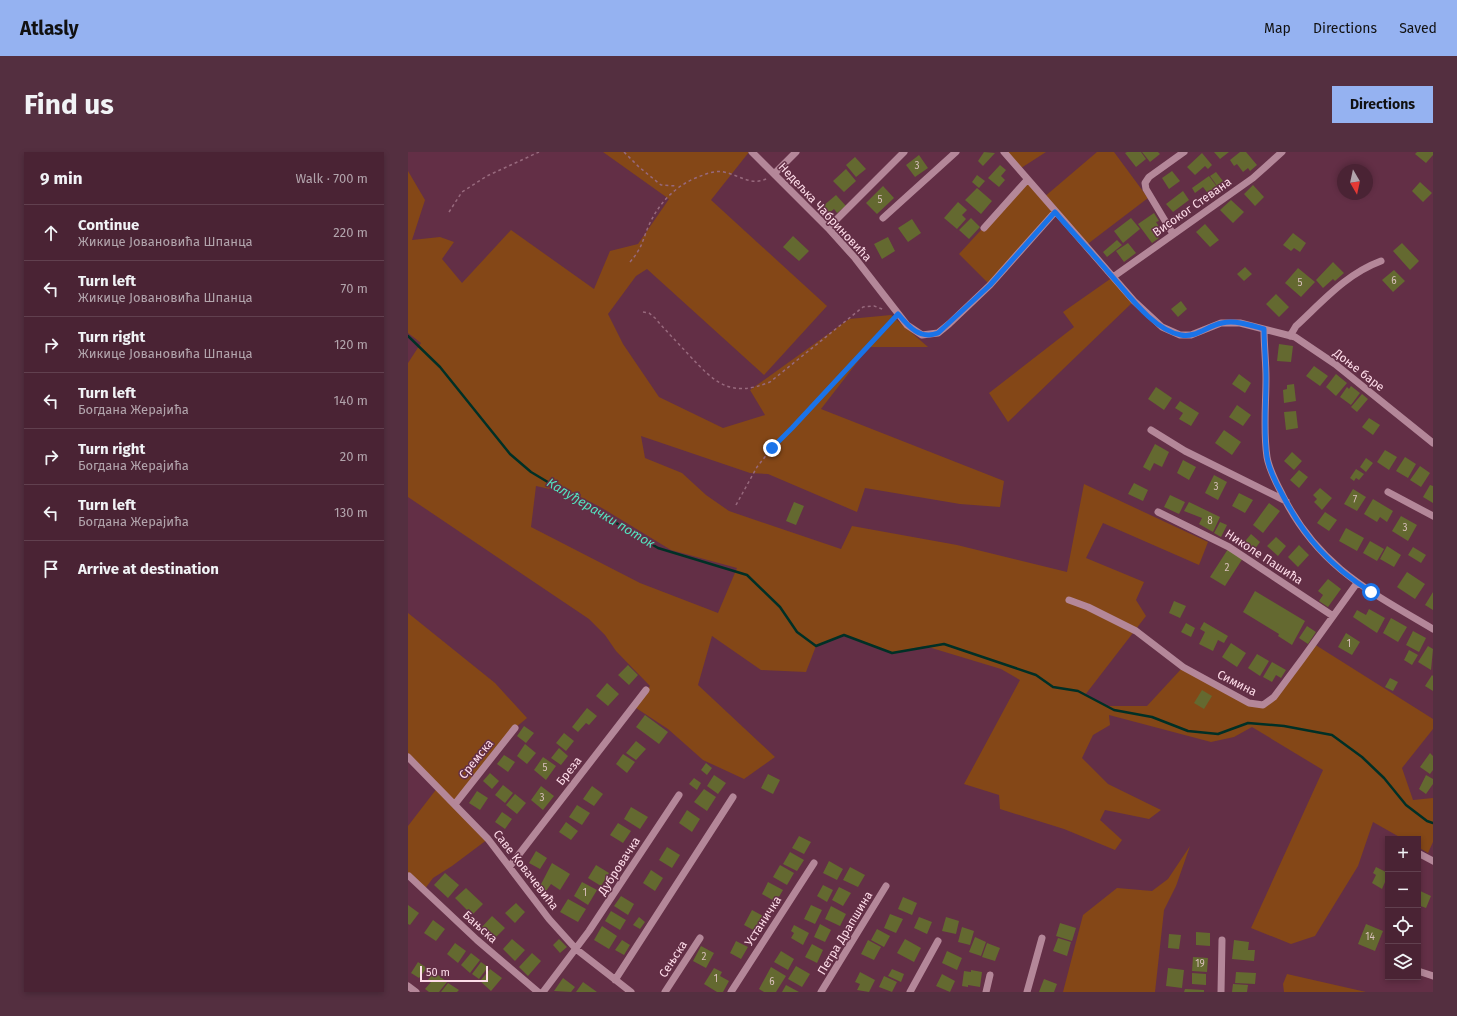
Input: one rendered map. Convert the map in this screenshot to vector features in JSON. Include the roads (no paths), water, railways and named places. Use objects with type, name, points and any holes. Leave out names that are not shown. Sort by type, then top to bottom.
[{"type":"street","name":"Недељка Чабриновића","points":[[752,152],[828,228],[855,258],[907,325],[919,334],[930,335],[938,333],[990,285],[1055,212]]},
{"type":"street","points":[[774,174],[796,152]]},
{"type":"street","points":[[828,228],[904,152]]},
{"type":"street","points":[[883,218],[956,152]]},
{"type":"street","name":"Доње баре","points":[[1004,152],[1055,212],[1149,317],[1162,327],[1180,335],[1191,335],[1213,325],[1228,322],[1240,323],[1290,336],[1304,342],[1335,364],[1433,443]]},
{"type":"street","points":[[1173,234],[1146,189],[1145,183],[1149,177],[1184,152]]},
{"type":"street","name":"Високог Стевана","points":[[1113,277],[1253,178],[1282,152]]},
{"type":"street","points":[[984,228],[1027,180]]},
{"type":"street","points":[[1290,336],[1296,326],[1349,277],[1367,266],[1381,261]]},
{"type":"street","points":[[1264,329],[1266,378],[1265,441],[1268,459],[1286,501],[1304,533],[1332,564],[1357,583],[1433,629]]},
{"type":"street","points":[[1151,430],[1198,458],[1286,501]]},
{"type":"street","points":[[1388,492],[1433,516]]},
{"type":"street","name":"Николе Пашића","points":[[1158,512],[1239,552],[1333,616]]},
{"type":"street","name":"Симина","points":[[1069,600],[1088,607],[1136,631],[1183,666],[1257,706],[1268,703],[1274,697],[1357,583]]},
{"type":"street","name":"Бреза","points":[[510,866],[646,690]]},
{"type":"street","name":"Сремска","points":[[455,804],[515,728]]},
{"type":"street","name":"Саве Ковачевића","points":[[408,757],[488,839],[549,919],[576,949],[631,992]]},
{"type":"street","name":"Дубровачка","points":[[543,992],[576,949],[679,795]]},
{"type":"street","points":[[615,980],[733,797]]},
{"type":"street","points":[[1421,855],[1433,861]]},
{"type":"street","name":"Устаничка","points":[[731,992],[814,863]]},
{"type":"street","name":"Бањска","points":[[409,876],[477,940],[538,992]]},
{"type":"street","name":"Петра Драпшина","points":[[821,992],[886,886]]},
{"type":"street","name":"Сењска","points":[[665,992],[700,938]]},
{"type":"street","points":[[1027,992],[1042,938]]},
{"type":"street","points":[[1221,992],[1222,940]]},
{"type":"street","points":[[910,992],[938,941]]},
{"type":"street","points":[[1421,972],[1433,976]]},
{"type":"street","points":[[986,992],[990,975]]},
{"type":"street","points":[[408,986],[416,992]]},
{"type":"waterway","name":"Калуђерачки поток","points":[[408,336],[440,367],[510,454],[531,472],[658,548],[747,575],[780,607],[797,632],[816,646],[844,635],[892,653],[944,644],[1036,675],[1053,687],[1078,691],[1114,710],[1152,717],[1188,731],[1218,734],[1248,723],[1284,726],[1332,735],[1362,757],[1384,778],[1406,805],[1427,821],[1433,823]]}]
